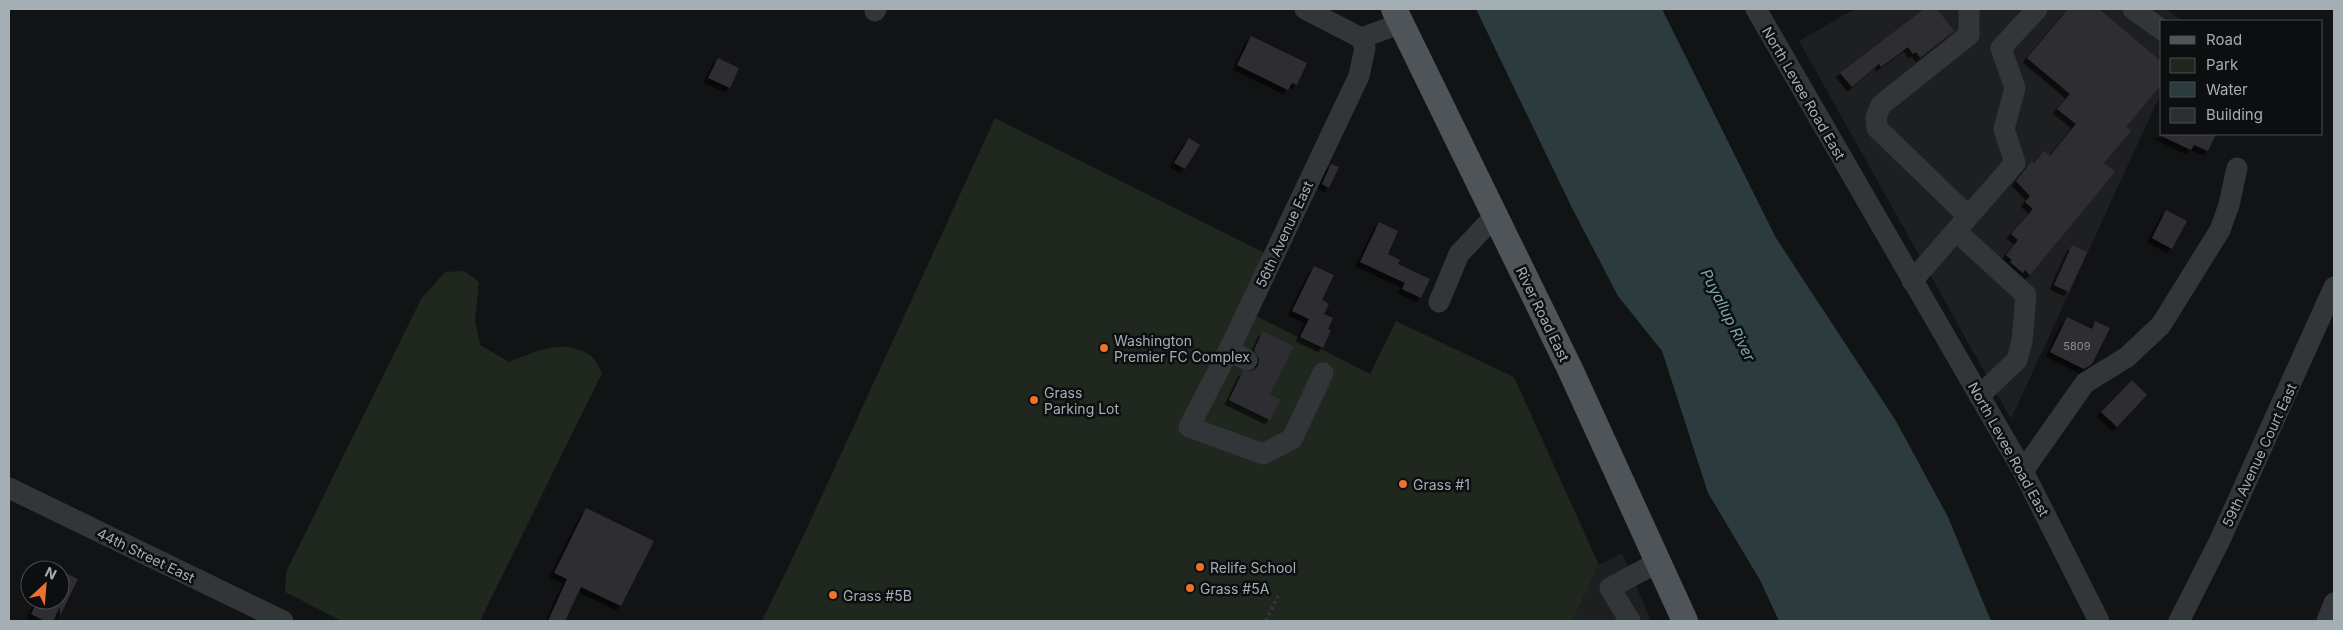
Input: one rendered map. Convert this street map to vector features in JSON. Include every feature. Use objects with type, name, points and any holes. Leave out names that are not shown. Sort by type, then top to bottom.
[{"type":"main road","name":"River Road East","points":[[1398,16],[1570,369],[1685,621]]},
{"type":"street","points":[[1305,9],[1361,38],[1398,16]]},
{"type":"street","name":"North Levee Road East","points":[[1756,9],[2023,471],[2099,621]]},
{"type":"street","points":[[1970,9],[1969,35],[1881,105],[1876,117],[1877,128],[2026,295],[2022,341],[2017,360],[1980,396]]},
{"type":"street","points":[[1912,281],[2015,163],[2004,129],[2015,88],[2001,48],[2037,9]]},
{"type":"street","points":[[2133,9],[2160,29]]},
{"type":"street","name":"56th Avenue East","points":[[1323,373],[1292,439],[1263,454],[1190,427],[1238,355],[1359,76],[1365,48],[1361,38]]},
{"type":"street","points":[[2023,471],[2085,383],[2127,357],[2161,325],[2220,230],[2229,205],[2237,168]]},
{"type":"street","points":[[1439,302],[1459,254],[1495,216]]},
{"type":"street","name":"59th Avenue Court East","points":[[2179,621],[2220,540],[2334,287]]},
{"type":"street","name":"44th Street East","points":[[9,488],[283,621]]},
{"type":"street","points":[[1630,621],[1610,588],[1658,562]]},
{"type":"street","points":[[2327,621],[2334,603]]},
{"type":"path","points":[[1266,621],[1278,596]]},
{"type":"shaded area","points":[[1854,9],[2166,9],[2181,20],[2160,20],[2160,95],[2011,419],[1799,41]]},
{"type":"shaded area","points":[[1622,553],[1651,621],[1572,621],[1599,565]]},
{"type":"green space","name":"Washington Premier FC Complex","points":[[995,118],[1265,253],[1239,307],[1370,374],[1396,321],[1514,377],[1599,565],[1572,621],[762,621],[807,528]]},
{"type":"green space","points":[[464,271],[479,282],[475,320],[480,345],[509,362],[540,350],[571,347],[591,356],[602,373],[480,621],[342,621],[285,592],[286,572],[421,299],[445,272]]},
{"type":"water","name":"Puyallup River","points":[[1476,9],[1662,9],[1776,238],[1896,421],[1948,517],[1991,621],[1779,621],[1760,580],[1708,493],[1662,351],[1618,296],[1572,208]]},
{"type":"building","points":[[1924,9],[1937,9],[1954,31],[1920,58],[1916,52],[1913,54],[1908,47],[1881,67],[1879,64],[1852,87],[1840,73]]},
{"type":"building","points":[[2068,9],[2099,9],[2160,60],[2160,86],[2126,127],[2131,131],[2104,163],[2115,172],[2030,275],[2025,270],[2023,273],[2010,262],[2012,260],[2006,255],[2018,240],[2011,234],[2033,209],[2025,202],[2030,196],[2016,181],[2032,161],[2034,163],[2044,151],[2050,156],[2076,124],[2057,109],[2070,94],[2027,58]]},
{"type":"building","points":[[1251,36],[1307,63],[1297,85],[1292,83],[1288,90],[1237,65]]},
{"type":"building","points":[[718,58],[739,68],[730,88],[708,78]]},
{"type":"building","points":[[2157,134],[2216,135],[2208,151],[2194,145],[2191,150]]},
{"type":"building","points":[[1189,138],[1200,145],[1185,169],[1174,163]]},
{"type":"building","points":[[1331,164],[1339,167],[1329,188],[1322,184]]},
{"type":"building","points":[[2166,210],[2187,221],[2172,249],[2152,238]]},
{"type":"building","points":[[1379,222],[1398,231],[1388,254],[1400,260],[1398,264],[1430,279],[1421,298],[1402,289],[1405,283],[1360,262]]},
{"type":"building","points":[[2072,245],[2087,252],[2069,292],[2054,285]]},
{"type":"building","points":[[1314,266],[1334,275],[1322,300],[1329,304],[1324,314],[1333,318],[1328,329],[1331,330],[1323,348],[1300,337],[1309,319],[1292,311]]},
{"type":"building","points":[[2067,317],[2092,329],[2095,321],[2110,328],[2092,364],[2084,369],[2050,352]]},
{"type":"building","points":[[1263,331],[1294,346],[1270,394],[1281,400],[1270,420],[1229,400],[1243,371],[1253,371],[1258,366],[1259,359],[1254,350]]},
{"type":"building","points":[[2132,380],[2147,395],[2117,427],[2101,412]]},
{"type":"building","points":[[586,508],[654,541],[621,606],[581,587],[565,621],[548,621],[567,579],[554,573]]},
{"type":"building","points":[[70,575],[78,579],[70,595]]},
{"type":"building","points":[[33,610],[58,610],[53,621],[45,621],[31,614]]},
{"type":"place","name":"Washington Premier FC Complex","points":[[1104,348]]},
{"type":"place","name":"Grass Parking Lot","points":[[1034,400]]},
{"type":"place","name":"Grass #1","points":[[1403,484]]},
{"type":"place","name":"Relife School","points":[[1200,567]]},
{"type":"place","name":"Grass #5A","points":[[1190,588]]},
{"type":"place","name":"Grass #5B","points":[[833,595]]}]
